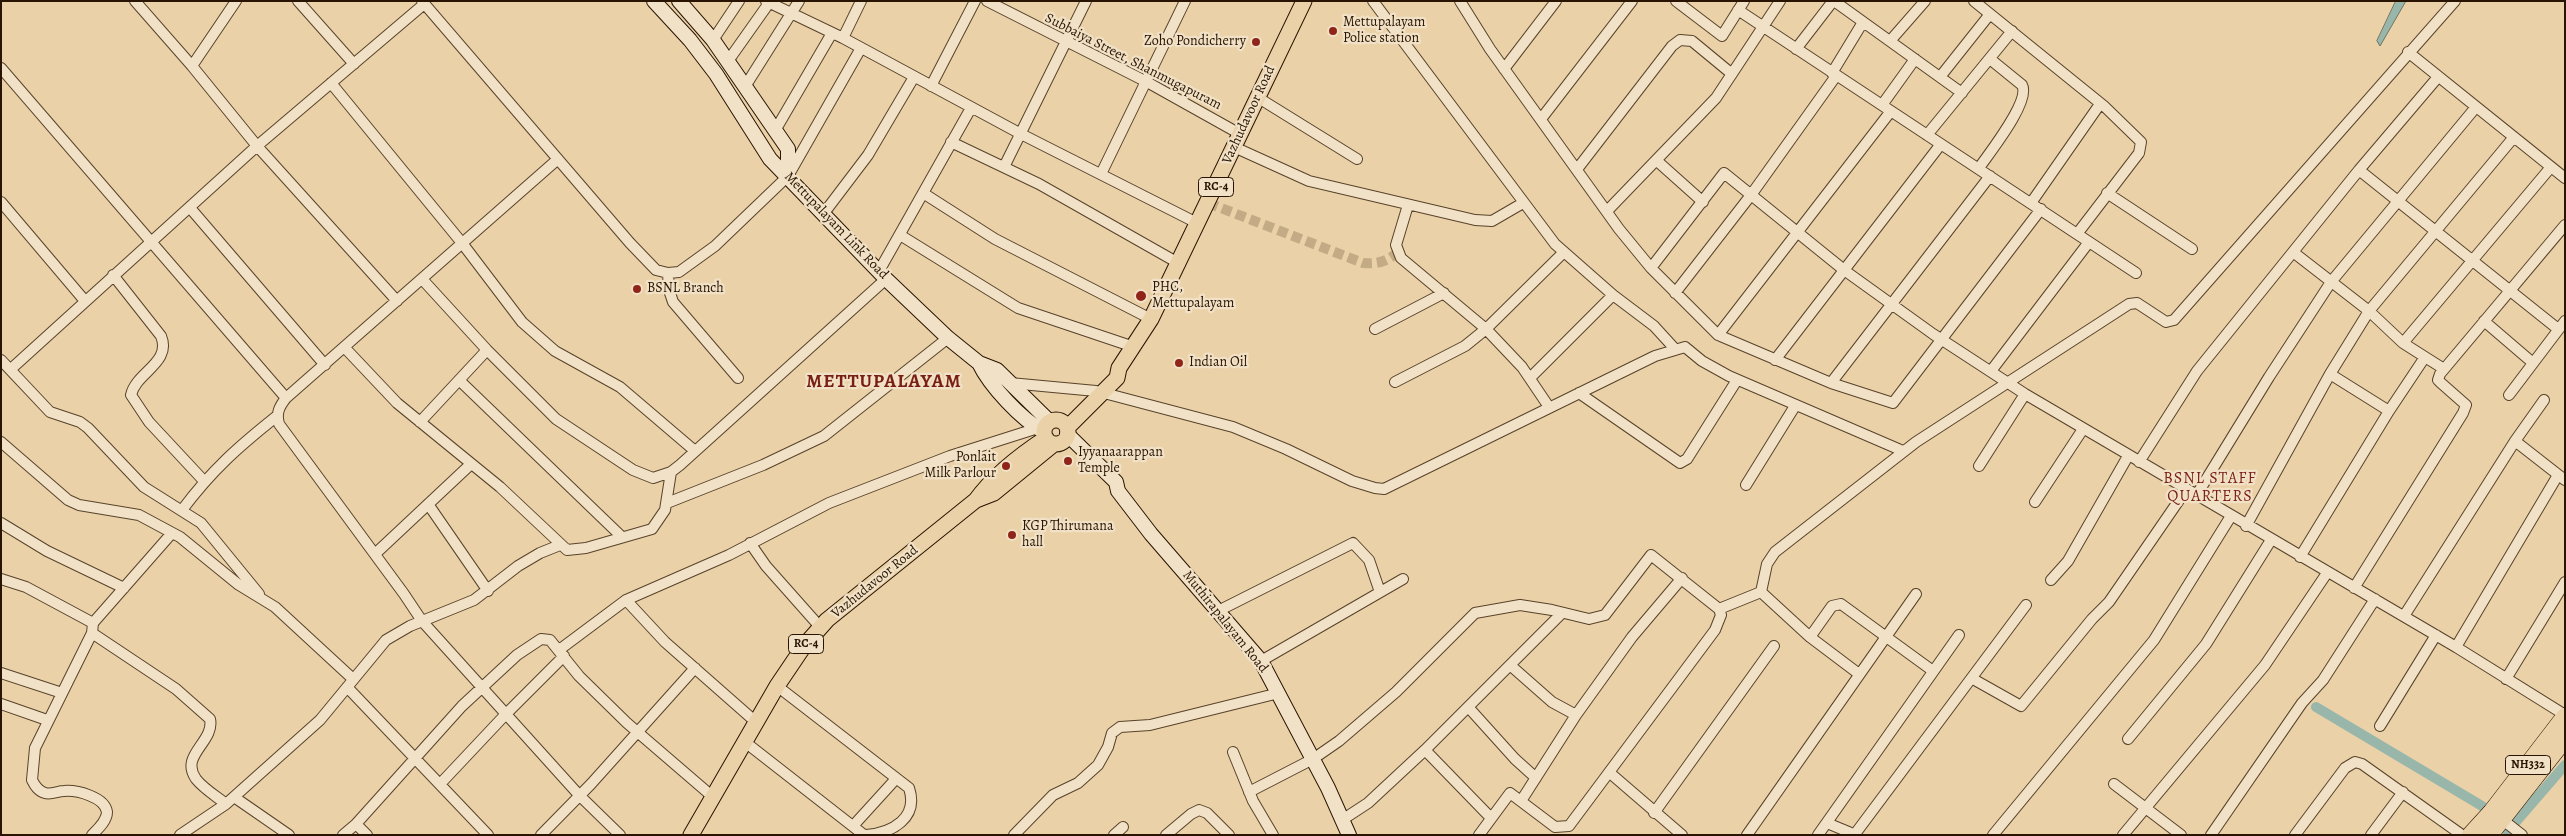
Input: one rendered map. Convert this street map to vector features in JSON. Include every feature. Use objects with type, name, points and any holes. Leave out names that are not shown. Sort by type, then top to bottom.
[{"type":"highway","name":"NH332","points":[[2497,816],[2565,716]]},
{"type":"highway","name":"NH332","points":[[2474,833],[2497,816],[2565,738]]},
{"type":"main road","name":"Vazhudavoor Road","points":[[690,835],[777,686],[804,646],[820,628],[976,500],[994,493],[1055,432],[1100,392],[1110,373],[1119,368],[1151,320],[1180,264],[1257,97],[1304,1]]},
{"type":"street","points":[[135,1],[192,66],[257,146],[397,301]]},
{"type":"street","points":[[192,66],[236,1]]},
{"type":"street","points":[[298,1],[354,64]]},
{"type":"street","name":"Mettupalayam Link Road","points":[[654,1],[700,54],[770,159],[883,275],[948,338],[979,363],[997,370],[1055,432]]},
{"type":"street","points":[[679,1],[713,40],[788,148],[788,176]]},
{"type":"street","points":[[713,40],[739,1]]},
{"type":"street","points":[[746,86],[793,14],[799,1]]},
{"type":"street","points":[[843,38],[861,1]]},
{"type":"street","points":[[931,86],[975,1]]},
{"type":"street","name":"Subbaiya Street, Shanmugapuram","points":[[987,1],[1146,82],[1237,141],[1309,181],[1487,222],[1523,203]]},
{"type":"street","points":[[1004,168],[1086,1]]},
{"type":"street","points":[[1101,174],[1184,1]]},
{"type":"street","points":[[1373,1],[1555,244],[1613,294],[1654,326],[1675,349]]},
{"type":"street","points":[[1460,1],[1504,69],[1650,268],[1718,335],[1831,383],[1893,403],[2041,209]]},
{"type":"street","points":[[1541,119],[1632,1]]},
{"type":"street","points":[[1676,1],[1722,36],[1741,6],[1762,27],[2136,273]]},
{"type":"street","points":[[1608,210],[1716,98],[1780,1]]},
{"type":"street","points":[[1796,49],[1834,1],[1962,93]]},
{"type":"street","points":[[1847,10],[1853,1]]},
{"type":"street","points":[[1890,41],[1925,1]]},
{"type":"street","points":[[1974,1],[2100,104],[2137,136],[2142,146],[2077,234]]},
{"type":"street","points":[[1761,592],[1767,564],[1774,552],[1903,451],[2129,304],[2137,303],[2166,322],[2174,320],[2408,52],[2455,1]]},
{"type":"street","points":[[728,61],[767,2],[843,38],[971,108],[1199,224]]},
{"type":"street","points":[[11,369],[113,275],[191,208],[257,146],[331,84],[422,3],[637,251],[656,270],[668,273],[679,272],[715,246],[788,176],[861,48]]},
{"type":"street","points":[[1504,69],[1552,3]]},
{"type":"street","points":[[1940,77],[1990,14]]},
{"type":"street","points":[[1675,293],[1751,195],[1834,74],[1863,22]]},
{"type":"street","points":[[1926,135],[2012,31]]},
{"type":"street","points":[[776,129],[832,33]]},
{"type":"street","points":[[1578,168],[1676,43],[1683,39],[1692,41],[1732,74]]},
{"type":"street","points":[[2408,52],[2565,178]]},
{"type":"street","points":[[1718,335],[1886,108],[1915,59]]},
{"type":"street","points":[[1979,168],[2020,106],[2025,90],[2022,84],[1990,59]]},
{"type":"street","points":[[1,68],[153,240],[286,398]]},
{"type":"street","points":[[824,213],[868,155],[914,77]]},
{"type":"street","points":[[2139,462],[2197,371],[2359,170],[2438,77]]},
{"type":"street","points":[[331,84],[462,243],[522,322],[536,336],[570,360],[620,387],[696,451]]},
{"type":"street","points":[[1257,97],[1357,159]]},
{"type":"street","points":[[2031,203],[2100,104]]},
{"type":"street","points":[[2196,496],[2269,377],[2331,282],[2476,107]]},
{"type":"street","points":[[422,279],[545,410],[564,425],[653,478],[671,472],[696,451],[883,275],[900,235],[971,108]]},
{"type":"street","points":[[2246,526],[2330,374],[2369,310],[2514,137]]},
{"type":"street","points":[[951,142],[1039,184],[1180,264]]},
{"type":"street","points":[[1775,360],[1941,144]]},
{"type":"street","points":[[558,159],[286,398],[279,407],[277,416],[279,424],[422,621],[504,715],[579,796],[620,835]]},
{"type":"street","points":[[1656,160],[1703,202]]},
{"type":"street","points":[[2403,343],[2551,167]]},
{"type":"street","points":[[2359,170],[2472,262],[2562,325],[2509,395]]},
{"type":"street","points":[[1650,268],[1724,173],[1797,230],[1844,270],[1942,339],[2025,394],[2246,526],[2436,635],[2565,716]]},
{"type":"street","points":[[1831,383],[1990,176]]},
{"type":"street","points":[[2107,193],[2192,249]]},
{"type":"street","points":[[923,194],[995,239],[1151,320]]},
{"type":"street","points":[[1,202],[85,301]]},
{"type":"street","points":[[1408,205],[1396,245],[1401,258],[1486,329],[1530,378],[1549,407]]},
{"type":"street","points":[[191,208],[325,365]]},
{"type":"street","points":[[2354,588],[2466,405],[2438,380],[2444,368],[2565,225]]},
{"type":"street","points":[[900,235],[1018,308],[1134,347]]},
{"type":"street","points":[[1991,371],[2089,242]]},
{"type":"street","points":[[1395,382],[1465,346],[1486,329],[1564,252]]},
{"type":"street","points":[[2293,252],[2369,310],[2403,343],[2444,368]]},
{"type":"street","points":[[668,273],[669,290],[673,302],[738,378]]},
{"type":"street","points":[[113,275],[161,336],[164,343],[162,355],[136,383],[131,395],[149,422],[204,481]]},
{"type":"street","points":[[1375,329],[1444,293]]},
{"type":"street","points":[[1530,378],[1613,294]]},
{"type":"street","points":[[2484,321],[2533,363]]},
{"type":"street","points":[[667,503],[763,465],[824,436],[948,338]]},
{"type":"street","points":[[1010,383],[1100,392],[1233,427],[1286,449],[1352,481],[1384,489],[1549,407],[1675,349],[1685,347],[1702,361],[1737,380],[1903,451]]},
{"type":"street","points":[[345,348],[380,387],[472,464],[567,550],[574,550],[652,529],[659,522],[667,503],[671,472]]},
{"type":"street","points":[[420,422],[487,350]]},
{"type":"street","points":[[2300,557],[2389,411],[2425,357]]},
{"type":"street","points":[[1,360],[50,412],[80,422],[144,487],[201,523],[263,598],[350,683],[488,835]]},
{"type":"street","points":[[979,363],[986,379],[1055,432]]},
{"type":"street","points":[[2330,374],[2389,411]]},
{"type":"street","points":[[459,380],[622,538]]},
{"type":"street","points":[[1579,393],[1680,463],[1687,459],[1737,380]]},
{"type":"street","points":[[1979,466],[2025,394]]},
{"type":"street","points":[[2404,616],[2515,440],[2544,400]]},
{"type":"street","points":[[1746,485],[1795,406]]},
{"type":"street","points":[[182,510],[204,481],[229,454],[277,416]]},
{"type":"street","points":[[2035,502],[2083,429]]},
{"type":"street","points":[[441,783],[562,653],[626,600],[729,555],[829,503],[950,456],[1055,432]]},
{"type":"street","name":"Muthirapalayam Road","points":[[1055,432],[1108,487],[1118,491],[1151,534],[1263,666],[1278,690],[1349,835]]},
{"type":"street","points":[[2456,647],[2562,477],[2515,440]]},
{"type":"street","points":[[2,445],[68,500],[79,505],[139,515],[172,532],[239,585],[263,598]]},
{"type":"street","points":[[2051,580],[2068,561],[2128,456]]},
{"type":"street","points":[[375,554],[472,464]]},
{"type":"street","points":[[1973,679],[2021,706],[2109,602],[2186,490]]},
{"type":"street","points":[[428,504],[488,592]]},
{"type":"street","points":[[1993,835],[2141,656],[2168,618],[2231,516]]},
{"type":"street","points":[[1,524],[47,550],[124,588]]},
{"type":"street","points":[[92,835],[104,822],[107,812],[103,804],[81,793],[64,791],[46,794],[38,790],[32,780],[35,748],[92,628],[172,532]]},
{"type":"street","points":[[2128,739],[2206,644],[2271,540]]},
{"type":"street","points":[[750,543],[766,566],[820,628]]},
{"type":"street","points":[[1218,611],[1353,543],[1370,560],[1380,592]]},
{"type":"street","points":[[180,835],[226,804],[320,720],[386,640],[422,621],[474,600],[488,592],[518,566],[540,553],[560,545]]},
{"type":"street","points":[[1249,792],[1312,759],[1339,741],[1396,692],[1476,614],[1520,605],[1589,619],[1605,615],[1651,555],[1719,609],[1721,616],[1715,630],[1575,821],[1564,828],[1552,831],[1510,793],[1479,835]]},
{"type":"street","points":[[2123,835],[2265,665],[2326,572]]},
{"type":"street","points":[[1521,801],[1576,715],[1632,638],[1682,578]]},
{"type":"street","points":[[1,579],[26,587],[92,628],[176,690],[210,719],[212,725],[208,735],[193,757],[191,767],[196,778],[226,804]]},
{"type":"street","points":[[1263,666],[1403,579]]},
{"type":"street","points":[[2506,679],[2565,582]]},
{"type":"street","points":[[1719,609],[1761,592]]},
{"type":"street","points":[[1761,592],[1810,637],[1859,674]]},
{"type":"street","points":[[1747,835],[1916,594]]},
{"type":"street","points":[[626,600],[651,628],[757,723]]},
{"type":"street","points":[[2211,835],[2302,703],[2323,680],[2375,600]]},
{"type":"street","points":[[1810,637],[1832,606],[1837,604],[1847,608],[1933,671]]},
{"type":"street","points":[[1827,823],[1855,835],[1973,679],[2026,605]]},
{"type":"street","points":[[1342,820],[1368,803],[1425,750],[1562,613]]},
{"type":"street","points":[[1818,835],[1959,635]]},
{"type":"street","points":[[2380,726],[2436,635]]},
{"type":"street","points":[[343,835],[356,824],[451,717],[481,688],[537,641],[550,640],[579,676],[637,733],[713,797]]},
{"type":"street","points":[[1654,813],[1774,646]]},
{"type":"street","points":[[1510,665],[1552,702],[1576,715]]},
{"type":"street","points":[[540,835],[579,796],[695,668]]},
{"type":"street","points":[[1,673],[62,693]]},
{"type":"street","points":[[746,742],[865,835],[891,830],[911,807],[912,798],[909,788],[777,686]]},
{"type":"street","points":[[1014,835],[1053,795],[1078,783],[1098,765],[1108,747],[1112,734],[1120,727],[1150,725],[1278,690]]},
{"type":"street","points":[[2,705],[47,720]]},
{"type":"street","points":[[1469,708],[1515,759],[1536,778]]},
{"type":"street","points":[[1425,750],[1491,818]]},
{"type":"street","points":[[1233,752],[1249,792],[1273,835]]},
{"type":"street","points":[[2294,835],[2350,763],[2354,762],[2362,764],[2403,792],[2474,833]]},
{"type":"street","points":[[1610,773],[1654,813],[1682,835]]},
{"type":"street","points":[[854,826],[893,782]]},
{"type":"street","points":[[2114,784],[2180,834]]},
{"type":"street","points":[[2371,835],[2403,792]]},
{"type":"street","points":[[234,797],[289,835]]},
{"type":"street","points":[[1166,835],[1191,814],[1200,810],[1207,812],[1229,835]]},
{"type":"street","points":[[2497,816],[2522,835]]},
{"type":"street","points":[[356,824],[367,835]]},
{"type":"street","points":[[1114,835],[1123,828]]},
{"type":"shaded area","points":[[2396,1],[2406,1],[2380,46],[2377,41]]},
{"type":"waterway","points":[[2316,707],[2482,806],[2512,835]]},
{"type":"waterway","points":[[2508,831],[2565,765]]},
{"type":"tunnel","points":[[1208,203],[1363,263],[1382,262],[1398,252]]},
{"type":"place","name":"Mettupalayam Police station","points":[[1333,31]]},
{"type":"place","name":"Zoho Pondicherry","points":[[1256,42]]},
{"type":"place","name":"BSNL Branch","points":[[637,289]]},
{"type":"place","name":"PHC, Mettupalayam","points":[[1141,296]]},
{"type":"place","name":"Indian Oil","points":[[1179,363]]},
{"type":"place","name":"Iyyanaarappan Temple","points":[[1068,461]]},
{"type":"place","name":"Ponlait Milk Parlour","points":[[1006,466]]},
{"type":"place","name":"KGP Thirumana hall","points":[[1012,535]]},
{"type":"district","name":"METTUPALAYAM","points":[[884,382]]},
{"type":"district","name":"BSNL STAFF QUARTERS","points":[[2210,488]]}]
